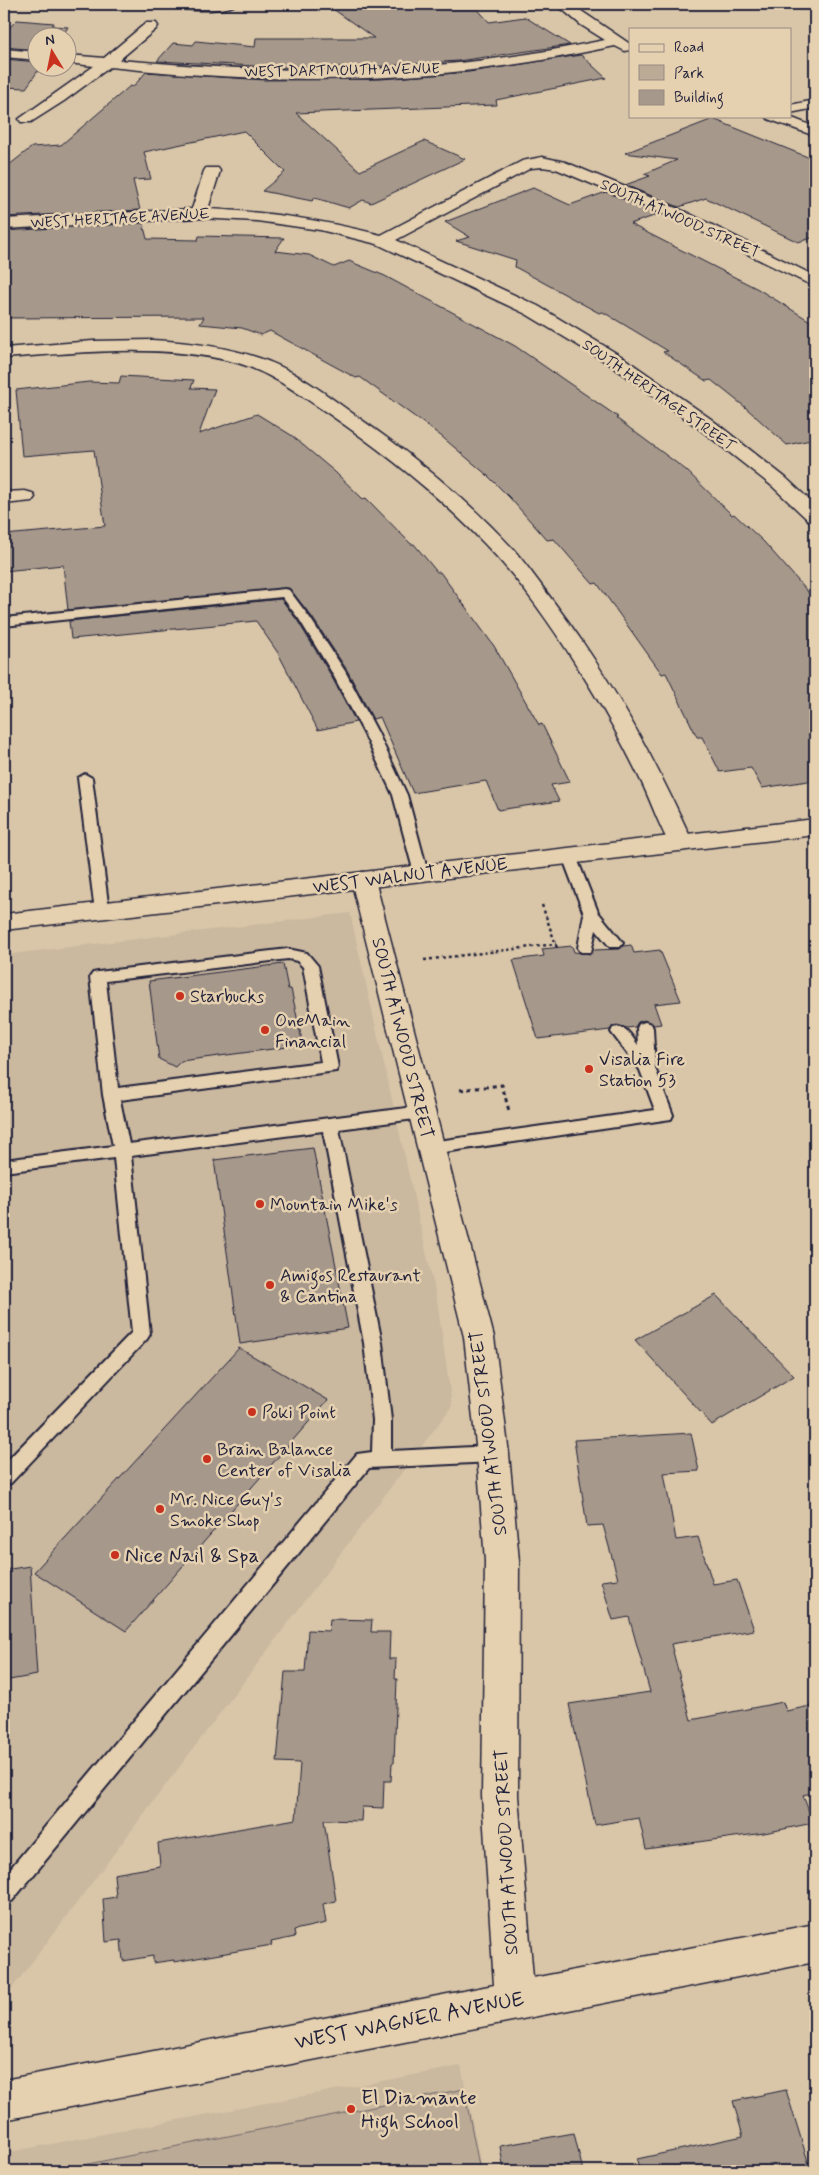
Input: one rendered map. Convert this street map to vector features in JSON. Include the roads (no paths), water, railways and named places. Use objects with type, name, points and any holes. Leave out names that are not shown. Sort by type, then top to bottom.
[{"type":"street","points":[[176,4],[209,6],[229,4]]},
{"type":"street","points":[[563,4],[629,49]]},
{"type":"street","points":[[806,4],[815,8]]},
{"type":"street","points":[[26,119],[52,104],[107,63],[151,26]]},
{"type":"street","name":"WEST DARTMOUTH AVENUE","points":[[78,60],[216,72],[302,74],[394,72],[469,67],[616,42]]},
{"type":"street","points":[[4,53],[28,55]]},
{"type":"street","points":[[792,109],[815,104]]},
{"type":"street","points":[[778,118],[815,132]]},
{"type":"street","name":"SOUTH ATWOOD STREET","points":[[384,240],[527,164],[542,162],[560,165],[682,216],[815,282]]},
{"type":"street","points":[[199,213],[212,171]]},
{"type":"street","name":"WEST HERITAGE AVENUE","points":[[4,224],[199,213],[257,216],[320,225],[384,240]]},
{"type":"street","name":"SOUTH HERITAGE STREET","points":[[384,240],[532,310],[615,360],[704,423],[779,482],[815,516]]},
{"type":"street","points":[[4,353],[109,344],[144,344],[194,348],[242,358],[281,374],[362,428],[436,485],[507,555],[591,668],[635,745],[681,843]]},
{"type":"street","points":[[4,498],[25,496]]},
{"type":"street","name":"WEST WALNUT AVENUE","points":[[4,922],[815,827]]},
{"type":"street","name":"SOUTH ATWOOD STREET","points":[[364,880],[479,1337],[493,1454],[502,1561],[500,1796],[515,2000]]},
{"type":"street","name":"WEST WAGNER AVENUE","points":[[4,2100],[815,1943]]},
{"type":"lane","points":[[4,622],[285,593],[304,618],[338,671],[371,734],[400,795],[421,873]]},
{"type":"lane","points":[[85,778],[102,910]]},
{"type":"lane","points":[[570,856],[591,914],[615,943]]},
{"type":"lane","points":[[586,948],[591,914]]},
{"type":"lane","points":[[4,1478],[140,1334],[122,1151],[111,1095],[98,977],[288,954],[302,957],[310,966],[330,1067],[111,1095]]},
{"type":"lane","points":[[645,1028],[647,1068]]},
{"type":"lane","points":[[431,1148],[665,1115],[647,1068],[619,1032]]},
{"type":"lane","points":[[4,1166],[422,1112]]},
{"type":"lane","points":[[330,1124],[373,1343],[382,1420],[381,1459]]},
{"type":"lane","points":[[4,1893],[364,1460],[493,1454]]},
{"type":"place","name":"Starbucks","points":[[180,996]]},
{"type":"place","name":"OneMain Financial","points":[[265,1030]]},
{"type":"place","name":"Visalia Fire Station 53","points":[[589,1069]]},
{"type":"place","name":"Mountain Mike's","points":[[260,1204]]},
{"type":"place","name":"Amigos Restaurant & Cantina","points":[[270,1285]]},
{"type":"place","name":"Poki Point","points":[[252,1412]]},
{"type":"place","name":"Brain Balance Center of Visalia","points":[[207,1459]]},
{"type":"place","name":"Mr. Nice Guy's Smoke Shop","points":[[160,1509]]},
{"type":"place","name":"Nice Nail & Spa","points":[[115,1555]]},
{"type":"place","name":"El Diamante High School","points":[[351,2109]]}]
